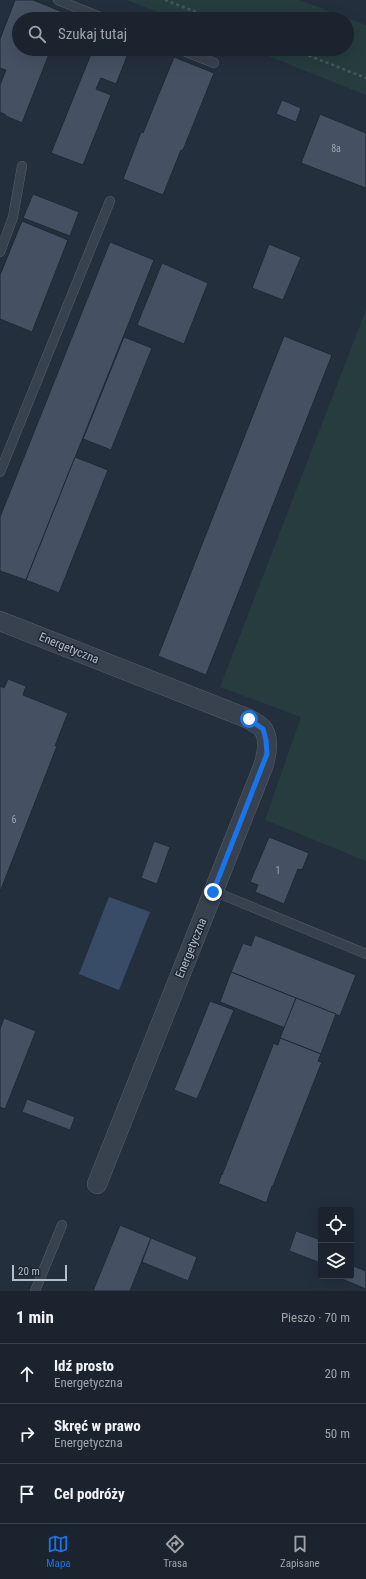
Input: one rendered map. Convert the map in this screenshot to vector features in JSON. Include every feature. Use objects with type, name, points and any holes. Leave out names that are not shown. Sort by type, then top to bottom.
[{"type":"street","name":"Energetyczna","points":[[0,621],[249,719],[263,729],[266,740],[267,754],[96,1184]]},
{"type":"lane","points":[[58,0],[88,12]]},
{"type":"lane","points":[[196,56],[214,63]]},
{"type":"lane","points":[[0,252],[14,217],[22,166]]},
{"type":"lane","points":[[0,472],[110,201]]},
{"type":"lane","points":[[213,892],[366,954]]},
{"type":"lane","points":[[35,1291],[62,1225]]},
{"type":"path","points":[[165,0],[196,12]]},
{"type":"path","points":[[310,56],[366,78]]},
{"type":"green space","points":[[127,0],[299,0],[331,12],[157,12]]},
{"type":"green space","points":[[354,21],[366,25],[366,95],[268,56],[354,56]]},
{"type":"green space","points":[[366,310],[366,861],[265,820],[301,717],[220,687]]},
{"type":"water","points":[[109,897],[150,912],[119,990],[79,974]]},
{"type":"building","points":[[15,0],[33,0],[63,12],[12,12],[12,56],[48,56],[22,123],[0,112],[0,85],[6,70],[0,68],[0,39]]},
{"type":"building","points":[[90,56],[127,56],[116,84],[101,78],[96,89],[111,95],[83,165],[51,153]]},
{"type":"building","points":[[174,57],[214,73],[163,195],[123,179],[141,132],[143,133]]},
{"type":"building","points":[[282,100],[301,108],[296,122],[276,114]]},
{"type":"building","points":[[320,114],[366,133],[366,188],[301,163]]},
{"type":"building","points":[[33,194],[79,212],[70,236],[23,218]]},
{"type":"building","points":[[22,221],[68,240],[32,332],[0,319],[0,275]]},
{"type":"building","points":[[110,242],[154,260],[26,580],[0,571],[0,517]]},
{"type":"building","points":[[269,244],[301,257],[283,300],[252,288]]},
{"type":"building","points":[[162,263],[208,283],[184,344],[137,325]]},
{"type":"building","points":[[284,336],[332,355],[206,675],[158,656]]},
{"type":"building","points":[[124,337],[152,348],[111,450],[83,439]]},
{"type":"building","points":[[75,457],[108,470],[59,593],[26,580]]},
{"type":"building","points":[[8,679],[26,686],[23,695],[68,713],[55,746],[57,746],[0,892],[0,686],[4,688]]},
{"type":"building","points":[[269,837],[309,853],[302,870],[298,869],[284,904],[255,892],[258,885],[250,882]]},
{"type":"building","points":[[154,841],[170,847],[157,884],[141,878]]},
{"type":"building","points":[[255,935],[356,975],[340,1016],[231,972],[243,943],[251,946]]},
{"type":"building","points":[[231,972],[296,998],[285,1028],[220,1002]]},
{"type":"building","points":[[296,998],[336,1014],[321,1054],[280,1038]]},
{"type":"building","points":[[210,1001],[234,1010],[197,1099],[174,1090]]},
{"type":"building","points":[[4,1018],[36,1031],[5,1109],[0,1107],[0,1029]]},
{"type":"building","points":[[280,1038],[321,1054],[318,1061],[323,1063],[321,1064],[273,1186],[275,1187],[272,1186],[267,1203],[217,1183],[219,1182],[221,1176],[219,1174],[222,1175],[273,1045],[272,1043],[278,1045]]},
{"type":"building","points":[[27,1099],[75,1117],[70,1130],[22,1112]]},
{"type":"building","points":[[120,1225],[151,1238],[130,1291],[93,1291]]},
{"type":"building","points":[[296,1231],[318,1239],[318,1262],[289,1251]]},
{"type":"building","points":[[151,1238],[197,1257],[188,1281],[142,1262]]},
{"type":"building","points":[[354,1266],[366,1271],[366,1289],[342,1279],[354,1279]]},
{"type":"route","points":[[213,892],[267,754],[266,740],[263,729],[249,719]]}]
